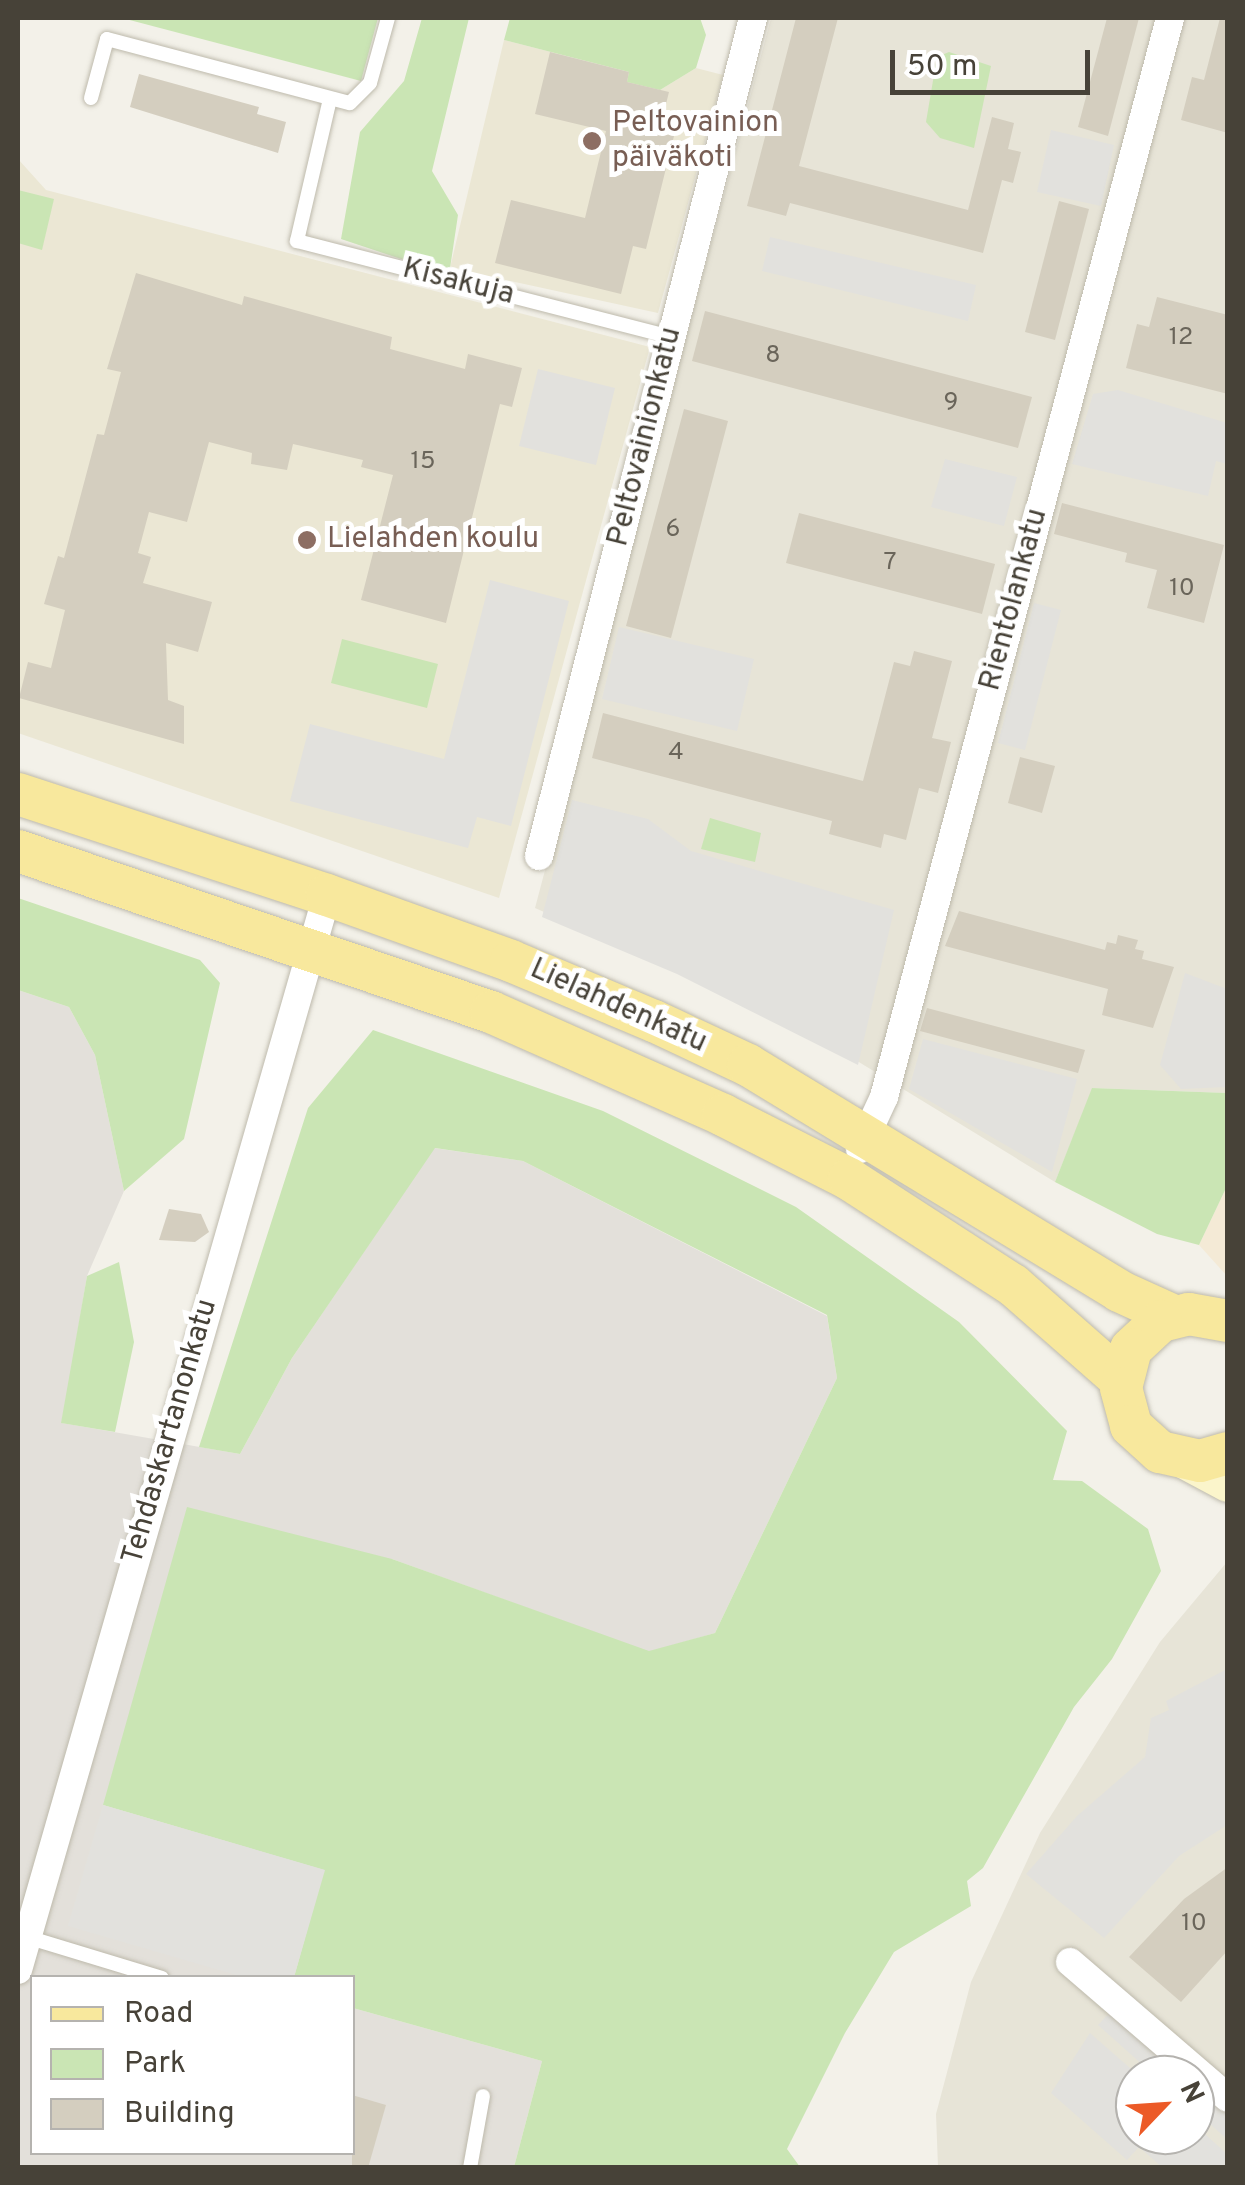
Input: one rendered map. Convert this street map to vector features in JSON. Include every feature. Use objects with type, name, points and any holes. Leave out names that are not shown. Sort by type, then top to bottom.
[{"type":"main road","name":"Lielahdenkatu","points":[[18,794],[327,895],[511,961],[654,1021],[748,1065],[866,1133],[1119,1290],[1174,1316]]},
{"type":"main road","name":"Lielahdenkatu","points":[[18,851],[308,947],[490,1012],[600,1058],[849,1179],[1012,1285],[1121,1380]]},
{"type":"main road","points":[[1224,1318],[1174,1316],[1139,1338],[1121,1380],[1126,1414],[1139,1436],[1160,1452],[1185,1460],[1228,1483]]},
{"type":"main road","points":[[1185,1460],[1228,1453]]},
{"type":"street","name":"Peltovainionkatu","points":[[539,856],[753,18]]},
{"type":"street","name":"Rientolankatu","points":[[849,1179],[884,1096],[1170,18]]},
{"type":"street","name":"Tehdaskartanonkatu","points":[[18,1970],[308,947],[327,895]]},
{"type":"street","points":[[1070,1962],[1228,2098]]},
{"type":"lane","points":[[91,98],[107,39],[350,103],[370,83],[388,18]]},
{"type":"lane","name":"Kisakuja","points":[[330,99],[296,241],[672,337]]},
{"type":"lane","points":[[27,1936],[152,1975]]},
{"type":"lane","points":[[470,2168],[482,2096]]},
{"type":"shaded area","points":[[771,18],[1227,18],[1227,1093],[1093,1088],[1055,1182],[795,1023],[535,908]]},
{"type":"shaded area","name":"Peltovainion päiväkoti","points":[[504,40],[629,72],[660,90],[696,68],[723,75],[658,313],[450,268]]},
{"type":"shaded area","points":[[1051,130],[1114,145],[1101,206],[1037,192]]},
{"type":"shaded area","name":"Lielahden koulu","points":[[18,159],[46,190],[650,347],[499,898],[18,733]]},
{"type":"shaded area","points":[[770,237],[976,285],[968,321],[762,271]]},
{"type":"shaded area","points":[[538,369],[615,388],[596,465],[519,446]]},
{"type":"shaded area","points":[[1118,390],[1227,423],[1227,464],[1216,461],[1208,496],[1072,464],[1093,394]]},
{"type":"shaded area","points":[[945,459],[1017,477],[1004,526],[931,507]]},
{"type":"shaded area","points":[[490,580],[569,601],[511,826],[477,817],[468,848],[290,801],[310,724],[444,759]]},
{"type":"shaded area","points":[[1034,603],[1061,610],[1025,750],[998,743]]},
{"type":"shaded area","points":[[619,627],[754,659],[737,731],[602,699]]},
{"type":"shaded area","points":[[572,800],[648,819],[691,851],[894,910],[858,1065],[677,974],[542,917]]},
{"type":"shaded area","points":[[1185,973],[1227,989],[1227,1087],[1181,1089],[1160,1065]]},
{"type":"shaded area","points":[[18,990],[69,1007],[95,1055],[124,1191],[87,1276],[62,1423],[240,1454],[292,1358],[434,1148],[523,1161],[827,1316],[837,1378],[715,1633],[649,1652],[392,1559],[103,1805],[325,1870],[295,1975],[30,1975],[30,2155],[355,2155],[355,2009],[542,2061],[514,2167],[18,2168]]},
{"type":"shaded area","points":[[923,1039],[1077,1079],[1052,1172],[909,1089]]},
{"type":"shaded area","points":[[1227,1186],[1227,1276],[1199,1245]]},
{"type":"shaded area","points":[[1227,1562],[1227,2167],[938,2167],[936,2114],[971,1982],[1040,1833],[1160,1642]]},
{"type":"shaded area","points":[[1227,1669],[1227,1825],[1179,1856],[1104,1938],[1026,1874],[1077,1816],[1145,1757],[1151,1718],[1169,1710],[1166,1701]]},
{"type":"shaded area","points":[[103,1805],[325,1870],[295,1975],[236,1975],[68,1926]]},
{"type":"shaded area","points":[[1113,2009],[1165,2055],[1132,2055],[1098,2025]]},
{"type":"shaded area","points":[[1090,2033],[1115,2055],[1115,2149],[1051,2093]]},
{"type":"shaded area","points":[[1215,2099],[1227,2110],[1227,2139],[1215,2128]]},
{"type":"shaded area","points":[[1215,2143],[1227,2154],[1227,2167],[1162,2167],[1148,2155],[1215,2155]]},
{"type":"green space","points":[[122,18],[378,18],[361,81]]},
{"type":"green space","points":[[422,18],[469,18],[432,171],[458,215],[449,275],[341,239],[360,132],[404,81]]},
{"type":"green space","points":[[510,18],[700,18],[706,35],[696,68],[660,90],[627,82],[629,72],[504,40]]},
{"type":"green space","points":[[949,52],[991,66],[974,148],[940,138],[926,122],[937,57]]},
{"type":"green space","points":[[18,190],[54,199],[42,250],[18,243]]},
{"type":"green space","points":[[342,639],[438,664],[427,708],[331,683]]},
{"type":"green space","points":[[710,818],[761,833],[755,862],[701,849]]},
{"type":"green space","points":[[18,898],[200,960],[220,983],[184,1139],[124,1191],[95,1055],[69,1007],[18,990]]},
{"type":"green space","points":[[373,1030],[603,1111],[796,1207],[959,1322],[1067,1431],[1053,1480],[1082,1481],[1148,1529],[1161,1571],[1112,1659],[1074,1707],[983,1868],[967,1881],[971,1906],[894,1952],[845,2033],[787,2149],[800,2167],[514,2167],[542,2061],[355,2009],[355,1975],[295,1975],[324,1870],[103,1805],[187,1507],[392,1559],[649,1651],[715,1633],[837,1378],[827,1315],[523,1161],[435,1148],[292,1358],[240,1454],[199,1447],[308,1108]]},
{"type":"green space","points":[[1092,1088],[1227,1093],[1227,1186],[1199,1245],[1157,1234],[1055,1182]]},
{"type":"green space","points":[[119,1262],[134,1342],[115,1432],[61,1423],[87,1276]]},
{"type":"building","points":[[796,18],[838,18],[799,166],[968,210],[992,117],[1014,123],[1008,149],[1021,152],[1013,183],[1002,180],[983,253],[790,203],[786,216],[747,206]]},
{"type":"building","points":[[1107,18],[1139,18],[1108,136],[1078,127]]},
{"type":"building","points":[[1220,18],[1228,19],[1228,133],[1181,120],[1192,77],[1204,80]]},
{"type":"building","name":"Peltovainion päiväkoti","points":[[550,52],[629,72],[627,82],[669,92],[659,132],[674,136],[646,249],[633,246],[621,294],[495,263],[511,200],[585,218],[606,131],[535,114]]},
{"type":"building","points":[[139,74],[259,107],[257,114],[286,122],[278,153],[130,107]]},
{"type":"building","points":[[1059,201],[1089,209],[1055,340],[1025,332]]},
{"type":"building","points":[[136,273],[242,305],[244,296],[392,337],[390,349],[465,369],[468,354],[522,368],[512,407],[500,404],[446,623],[361,600],[393,475],[361,467],[363,460],[293,444],[287,470],[251,464],[252,453],[209,442],[187,522],[149,512],[138,553],[151,557],[143,583],[212,602],[198,652],[166,643],[168,700],[184,706],[184,744],[19,698],[28,662],[51,668],[65,610],[44,604],[58,556],[64,558],[97,434],[104,435],[121,372],[107,369]]},
{"type":"building","points":[[1157,297],[1228,315],[1228,394],[1126,368],[1137,324],[1149,327]]},
{"type":"building","points":[[705,311],[1032,397],[1018,448],[692,361]]},
{"type":"building","points":[[684,409],[728,421],[671,638],[626,626]]},
{"type":"building","points":[[1062,503],[1224,545],[1204,623],[1147,608],[1157,570],[1125,562],[1127,553],[1054,534]]},
{"type":"building","points":[[799,513],[995,564],[982,614],[786,563]]},
{"type":"building","points":[[914,651],[952,661],[932,738],[951,742],[938,793],[919,788],[906,840],[884,834],[881,848],[829,834],[832,821],[592,758],[603,713],[863,781],[894,662],[910,666]]},
{"type":"building","points":[[1020,757],[1055,766],[1042,813],[1008,803]]},
{"type":"building","points":[[959,911],[1105,950],[1107,942],[1116,944],[1118,935],[1138,940],[1135,949],[1144,951],[1142,959],[1174,967],[1153,1028],[1102,1015],[1108,989],[945,946]]},
{"type":"building","points":[[927,1008],[1085,1050],[1078,1073],[920,1031]]},
{"type":"building","points":[[169,1209],[201,1214],[209,1232],[195,1242],[159,1240]]},
{"type":"building","points":[[1228,1867],[1228,1950],[1181,2002],[1129,1957],[1184,1899]]},
{"type":"building","points":[[355,2096],[386,2105],[368,2168],[352,2168]]},
{"type":"place","name":"Peltovainion päiväkoti","points":[[592,141]]},
{"type":"place","name":"Lielahden koulu","points":[[307,540]]}]
